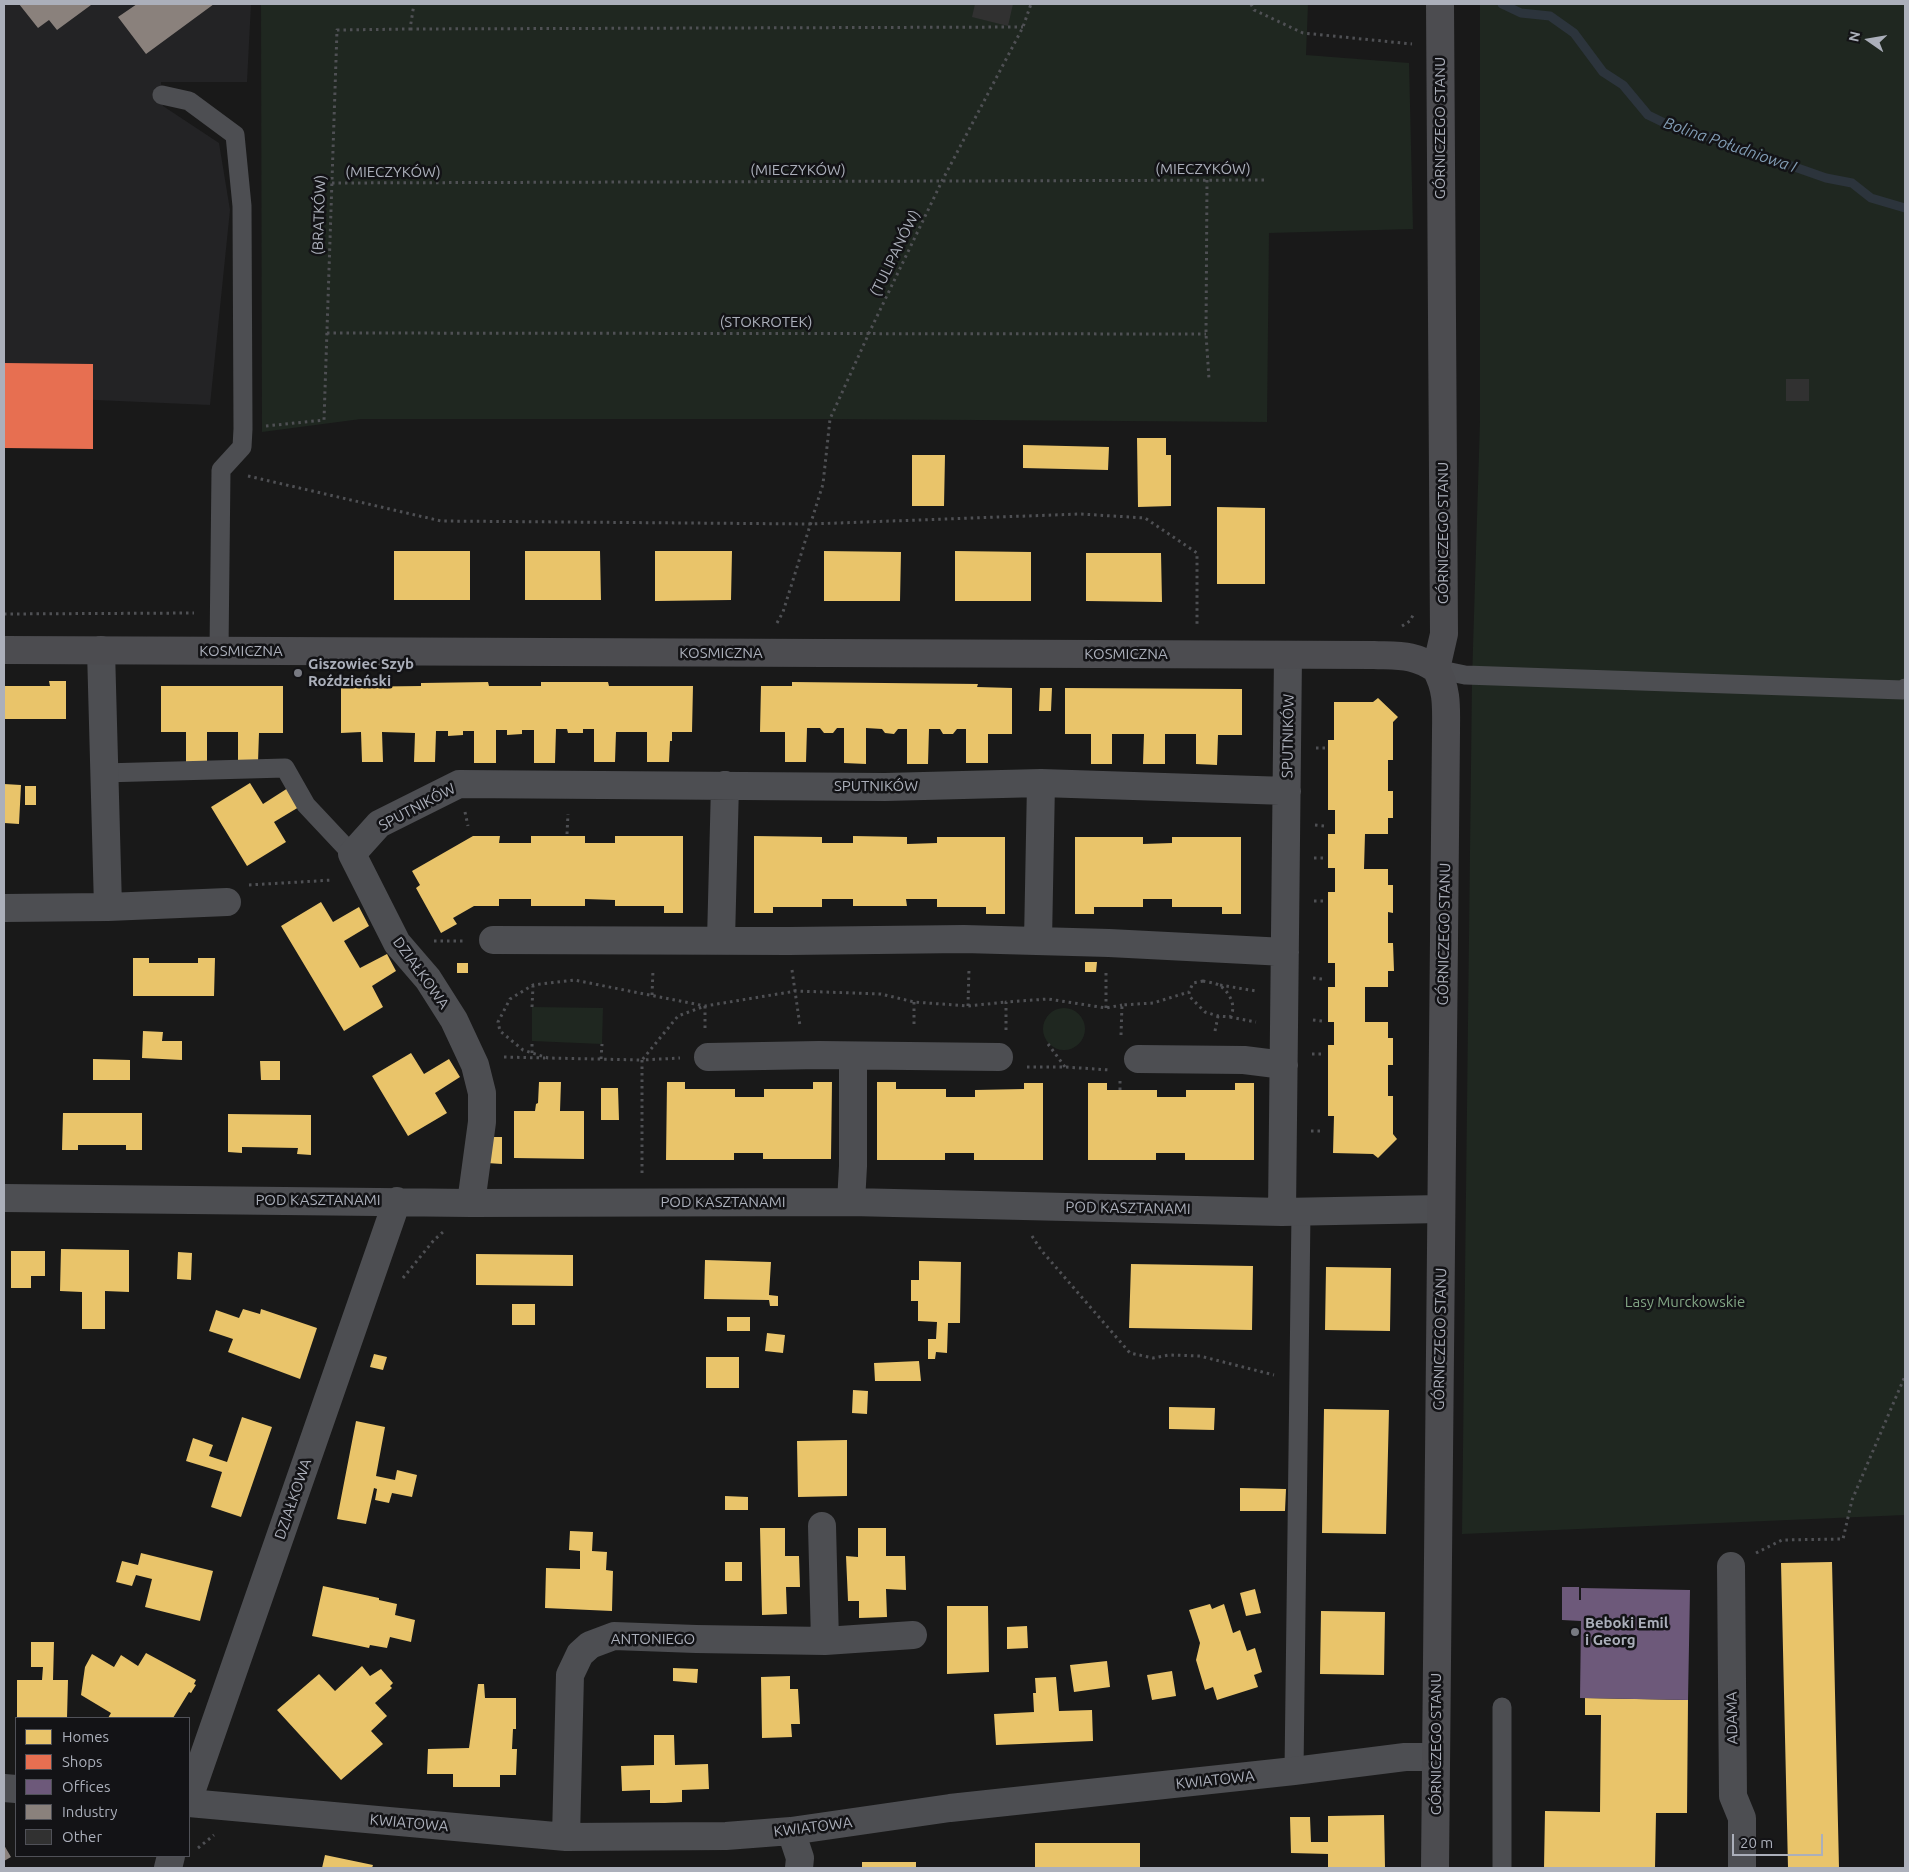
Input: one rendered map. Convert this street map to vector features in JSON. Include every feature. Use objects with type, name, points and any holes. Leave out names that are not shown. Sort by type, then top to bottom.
[{"type":"street","name":"GÓRNICZEGO STANU","points":[[1435,1868],[1446,694],[1436,669],[1444,634],[1440,4]]},
{"type":"street","name":"KOSMICZNA","points":[[4,650],[1288,655],[1414,657],[1436,669]]},
{"type":"street","points":[[101,650],[108,907]]},
{"type":"street","name":"SPUTNIKÓW","points":[[352,854],[380,824],[459,784],[885,787],[1041,783],[1287,791],[1288,655]]},
{"type":"street","points":[[1038,941],[1041,783]]},
{"type":"street","points":[[721,940],[725,786]]},
{"type":"street","points":[[1287,791],[1284,1065],[1292,1212]]},
{"type":"street","name":"DZIAŁKOWA","points":[[352,854],[397,942],[428,979],[454,1020],[475,1066],[482,1093],[482,1122],[471,1203]]},
{"type":"street","points":[[4,908],[108,907],[226,902]]},
{"type":"street","points":[[493,940],[721,940],[789,942],[964,939],[1106,942],[1285,952]]},
{"type":"street","points":[[708,1057],[853,1056],[1002,1048]]},
{"type":"street","points":[[851,1202],[853,1166],[853,1056]]},
{"type":"street","points":[[1138,1059],[1244,1060],[1284,1065]]},
{"type":"street","name":"POD KASZTANAMI","points":[[4,1198],[471,1203],[851,1202],[1292,1212],[1441,1209]]},
{"type":"street","name":"DZIAŁKOWA","points":[[190,1795],[397,1201]]},
{"type":"street","points":[[822,1526],[825,1641]]},
{"type":"street","name":"ADAMA","points":[[1731,1566],[1733,1796],[1742,1818],[1742,1868]]},
{"type":"street","name":"ANTONIEGO","points":[[566,1837],[570,1675],[580,1654],[590,1645],[614,1636],[825,1641],[913,1636]]},
{"type":"street","name":"KWIATOWA","points":[[190,1803],[566,1837],[726,1836],[791,1831],[950,1808],[1294,1771],[1405,1757],[1435,1757]]},
{"type":"street","points":[[791,1831],[800,1858],[799,1868]]},
{"type":"lane","points":[[162,95],[189,101],[235,135],[242,206],[243,428],[242,447],[221,470],[219,651]]},
{"type":"lane","points":[[1436,669],[1465,675],[1903,690],[1905,688]]},
{"type":"lane","name":"DZIAŁKOWA","points":[[103,773],[285,768],[306,805],[352,854]]},
{"type":"lane","points":[[1292,1212],[1294,1771]]},
{"type":"lane","points":[[1502,1707],[1502,1868]]},
{"type":"path","points":[[414,4],[410,29],[1024,27]]},
{"type":"path","name":"(TULIPANÓW)","points":[[763,653],[783,612],[824,484],[830,419],[868,333],[942,181],[1024,27],[1031,4]]},
{"type":"path","points":[[1251,4],[1254,10],[1303,33],[1440,47]]},
{"type":"path","name":"(BRATKÓW)","points":[[243,428],[324,420],[336,30],[410,29]]},
{"type":"path","points":[[1207,180],[1206,334],[1209,379]]},
{"type":"path","name":"(MIECZYKÓW)","points":[[332,183],[1264,180]]},
{"type":"path","name":"(STOKROTEK)","points":[[327,332],[1206,334]]},
{"type":"path","points":[[221,470],[441,522],[811,524],[1080,514],[1145,518],[1197,553],[1198,654]]},
{"type":"path","points":[[226,902],[241,886],[334,880],[352,854]]},
{"type":"path","points":[[397,942],[493,940]]},
{"type":"path","points":[[1106,942],[1106,1008]]},
{"type":"path","points":[[792,968],[800,1021],[802,1055]]},
{"type":"path","points":[[548,1058],[524,1050],[500,1031],[498,1022],[510,999],[533,985],[574,980],[705,1006]]},
{"type":"path","points":[[1220,985],[1233,1000],[1234,1012],[1230,1017],[1206,1012],[1190,997],[1189,992],[1193,984],[1203,981],[1285,996]]},
{"type":"path","points":[[532,1008],[533,985]]},
{"type":"path","points":[[642,1177],[642,1060],[678,1016],[705,1006],[796,991],[880,994],[914,1002],[968,1006],[1048,999],[1106,1008],[1122,1005]]},
{"type":"path","points":[[914,1002],[914,1024]]},
{"type":"path","points":[[1006,1002],[999,1067],[1065,1067],[1124,1071],[1138,1059]]},
{"type":"path","points":[[1067,1002],[1072,1008]]},
{"type":"path","points":[[532,1041],[532,1053]]},
{"type":"path","points":[[601,1059],[602,1044]]},
{"type":"path","points":[[1048,1044],[1065,1067]]},
{"type":"path","points":[[475,1066],[501,1057],[642,1060],[708,1057]]},
{"type":"path","points":[[399,1283],[434,1240],[446,1230]]},
{"type":"path","points":[[1029,1230],[1041,1250],[1130,1353],[1153,1358],[1169,1355],[1200,1356],[1238,1365],[1256,1372],[1279,1375]]},
{"type":"path","points":[[1032,1236],[1042,1236]]},
{"type":"path","points":[[1731,1566],[1782,1540],[1843,1538],[1852,1500],[1905,1376]]},
{"type":"shaded area","points":[[4,4],[251,4],[247,82],[161,82],[163,106],[219,143],[230,210],[210,405],[4,396]]},
{"type":"green space","points":[[261,4],[1308,4],[1306,55],[1409,63],[1413,229],[1269,233],[1267,422],[830,419],[361,419],[262,432]]},
{"type":"green space","name":"Lasy Murckowskie","points":[[1480,4],[1905,4],[1905,1515],[1462,1534],[1472,680],[1480,421]]},
{"type":"green space","points":[[532,1007],[603,1008],[602,1044],[532,1041]]},
{"type":"green space","points":[[1068,1008],[1076,1011],[1082,1017],[1085,1029],[1082,1041],[1076,1047],[1060,1050],[1052,1047],[1046,1041],[1043,1025],[1046,1017],[1052,1011]]},
{"type":"building: Homes","points":[[1137,438],[1166,438],[1166,455],[1171,455],[1171,506],[1138,507]]},
{"type":"building: Homes","points":[[1023,445],[1109,447],[1108,470],[1023,468]]},
{"type":"building: Homes","points":[[912,455],[945,455],[944,506],[912,506]]},
{"type":"building: Homes","points":[[1217,507],[1265,508],[1265,584],[1217,584]]},
{"type":"building: Homes","points":[[394,551],[470,551],[470,600],[394,600]]},
{"type":"building: Homes","points":[[525,551],[600,551],[601,600],[525,600]]},
{"type":"building: Homes","points":[[655,551],[732,551],[731,600],[655,601]]},
{"type":"building: Homes","points":[[824,551],[901,552],[900,601],[824,601]]},
{"type":"building: Homes","points":[[955,551],[1031,552],[1031,601],[955,601]]},
{"type":"building: Homes","points":[[1086,553],[1161,553],[1162,602],[1086,601]]},
{"type":"building: Homes","points":[[49,681],[66,681],[66,719],[4,719],[4,686],[50,686]]},
{"type":"building: Homes","points":[[488,682],[489,686],[541,686],[541,682],[608,682],[609,686],[693,686],[692,732],[672,732],[669,762],[647,762],[647,732],[616,732],[615,762],[594,762],[594,729],[583,729],[583,733],[568,733],[567,729],[556,729],[555,763],[534,763],[534,730],[522,730],[522,734],[507,735],[507,730],[496,730],[496,763],[474,763],[474,731],[463,731],[463,735],[448,736],[448,731],[436,731],[435,762],[414,762],[415,733],[382,732],[383,762],[362,762],[361,732],[341,733],[341,687],[421,686],[421,683]]},
{"type":"building: Homes","points":[[792,682],[978,684],[977,687],[1012,688],[1012,734],[988,734],[988,763],[966,763],[966,729],[957,729],[953,734],[943,734],[940,729],[929,729],[928,764],[907,764],[907,729],[898,729],[894,734],[885,733],[882,729],[866,728],[866,764],[844,763],[844,728],[837,728],[833,733],[824,733],[820,728],[807,728],[806,762],[785,762],[785,732],[760,732],[761,686],[792,686]]},
{"type":"building: Homes","points":[[161,686],[283,686],[283,733],[259,733],[258,762],[238,762],[238,732],[207,732],[207,762],[186,762],[186,732],[161,732]]},
{"type":"building: Homes","points":[[1040,688],[1052,688],[1051,711],[1039,711]]},
{"type":"building: Homes","points":[[1065,688],[1242,689],[1242,735],[1218,735],[1217,765],[1196,764],[1196,734],[1165,734],[1165,764],[1143,764],[1144,734],[1112,734],[1112,764],[1091,764],[1091,734],[1065,734]]},
{"type":"building: Homes","points":[[1378,698],[1398,717],[1393,722],[1393,760],[1388,760],[1388,791],[1393,791],[1393,818],[1388,818],[1388,834],[1365,834],[1364,869],[1388,869],[1388,885],[1393,885],[1393,913],[1388,912],[1388,943],[1393,943],[1394,971],[1388,971],[1388,987],[1365,987],[1365,1022],[1388,1022],[1388,1038],[1393,1038],[1393,1065],[1388,1065],[1388,1096],[1393,1096],[1393,1134],[1397,1139],[1378,1158],[1373,1154],[1333,1153],[1334,1116],[1328,1116],[1328,1045],[1334,1045],[1334,1022],[1328,1022],[1328,987],[1335,987],[1335,963],[1328,963],[1328,892],[1335,892],[1335,868],[1328,868],[1328,834],[1335,834],[1335,810],[1328,810],[1328,740],[1334,740],[1334,702],[1373,702]]},
{"type":"building: Homes","points":[[250,783],[263,804],[288,788],[299,807],[274,822],[286,842],[247,866],[211,807]]},
{"type":"building: Homes","points":[[4,784],[21,785],[19,824],[4,823]]},
{"type":"building: Homes","points":[[25,786],[36,786],[36,805],[25,805]]},
{"type":"building: Homes","points":[[473,836],[500,836],[499,843],[531,843],[531,836],[585,836],[585,843],[615,843],[615,836],[683,836],[683,913],[664,913],[664,906],[615,906],[615,900],[585,899],[585,906],[531,906],[531,899],[499,899],[499,906],[474,906],[453,918],[457,924],[441,933],[416,888],[420,885],[412,871]]},
{"type":"building: Homes","points":[[754,836],[822,837],[822,843],[853,843],[853,836],[907,837],[907,844],[937,843],[937,837],[1005,837],[1005,914],[986,914],[986,907],[937,907],[937,899],[906,899],[907,906],[853,906],[853,899],[822,899],[822,907],[773,907],[773,913],[754,913]]},
{"type":"building: Homes","points":[[1075,837],[1143,837],[1143,844],[1172,843],[1172,837],[1241,837],[1241,914],[1222,914],[1222,907],[1172,907],[1172,899],[1143,899],[1143,907],[1094,907],[1094,914],[1075,914]]},
{"type":"building: Homes","points":[[321,902],[333,922],[359,907],[369,926],[344,941],[360,968],[387,954],[396,971],[372,986],[383,1007],[344,1031],[281,926]]},
{"type":"building: Homes","points":[[133,958],[149,958],[149,963],[198,963],[198,958],[215,958],[214,996],[133,996]]},
{"type":"building: Homes","points":[[1085,962],[1097,962],[1096,972],[1085,972]]},
{"type":"building: Homes","points":[[457,963],[468,963],[468,973],[457,973]]},
{"type":"building: Homes","points":[[143,1031],[163,1032],[162,1041],[182,1041],[182,1060],[142,1058]]},
{"type":"building: Homes","points":[[411,1053],[424,1074],[449,1059],[460,1077],[435,1093],[447,1113],[408,1136],[372,1076]]},
{"type":"building: Homes","points":[[93,1059],[130,1060],[130,1080],[93,1080]]},
{"type":"building: Homes","points":[[260,1061],[280,1061],[280,1080],[261,1080]]},
{"type":"building: Homes","points":[[539,1082],[561,1082],[560,1111],[584,1111],[584,1159],[514,1158],[514,1111],[535,1111],[536,1104],[538,1103]]},
{"type":"building: Homes","points":[[667,1082],[685,1082],[685,1089],[735,1089],[735,1097],[764,1097],[764,1089],[813,1089],[813,1082],[832,1082],[831,1159],[763,1159],[763,1153],[734,1153],[734,1160],[666,1160]]},
{"type":"building: Homes","points":[[877,1082],[896,1082],[896,1089],[946,1089],[946,1097],[975,1097],[975,1090],[1024,1089],[1024,1083],[1043,1083],[1043,1160],[974,1160],[974,1153],[945,1153],[945,1160],[877,1160]]},
{"type":"building: Homes","points":[[1088,1083],[1107,1083],[1107,1090],[1157,1090],[1157,1097],[1186,1097],[1186,1090],[1235,1090],[1235,1083],[1254,1083],[1254,1160],[1185,1160],[1185,1153],[1156,1153],[1156,1160],[1088,1160]]},
{"type":"building: Homes","points":[[601,1088],[618,1088],[619,1120],[601,1120]]},
{"type":"building: Homes","points":[[63,1113],[142,1113],[142,1150],[126,1150],[126,1145],[78,1145],[78,1150],[62,1150]]},
{"type":"building: Homes","points":[[228,1114],[311,1115],[311,1155],[297,1154],[298,1148],[242,1147],[242,1153],[228,1152]]},
{"type":"building: Homes","points":[[488,1137],[502,1137],[502,1164],[487,1163]]},
{"type":"building: Homes","points":[[61,1249],[129,1250],[129,1292],[105,1291],[105,1329],[82,1329],[82,1292],[60,1291]]},
{"type":"building: Homes","points":[[11,1251],[45,1251],[45,1276],[31,1276],[31,1288],[11,1288]]},
{"type":"building: Homes","points":[[178,1252],[192,1253],[191,1280],[177,1279]]},
{"type":"building: Homes","points":[[476,1254],[573,1255],[573,1286],[476,1285]]},
{"type":"building: Homes","points":[[705,1260],[771,1262],[769,1295],[778,1296],[778,1306],[770,1306],[769,1300],[704,1299]]},
{"type":"building: Homes","points":[[919,1261],[961,1262],[960,1323],[948,1323],[947,1353],[936,1352],[935,1359],[928,1359],[928,1339],[936,1339],[937,1322],[918,1321],[918,1301],[911,1301],[911,1280],[919,1280]]},
{"type":"building: Homes","points":[[1131,1264],[1253,1266],[1252,1330],[1129,1328]]},
{"type":"building: Homes","points":[[1326,1267],[1391,1268],[1390,1331],[1325,1330]]},
{"type":"building: Homes","points":[[512,1304],[535,1304],[535,1325],[512,1325]]},
{"type":"building: Homes","points":[[243,1309],[260,1314],[261,1309],[317,1328],[300,1379],[228,1352],[233,1339],[209,1331],[216,1310],[239,1318]]},
{"type":"building: Homes","points":[[727,1317],[750,1317],[750,1331],[727,1331]]},
{"type":"building: Homes","points":[[767,1333],[785,1335],[783,1353],[765,1351]]},
{"type":"building: Homes","points":[[374,1354],[387,1357],[383,1370],[370,1367]]},
{"type":"building: Homes","points":[[706,1357],[739,1357],[739,1388],[706,1388]]},
{"type":"building: Homes","points":[[919,1361],[921,1381],[875,1381],[874,1363]]},
{"type":"building: Homes","points":[[853,1390],[868,1391],[867,1414],[852,1413]]},
{"type":"building: Homes","points":[[1169,1407],[1215,1408],[1214,1430],[1169,1429]]},
{"type":"building: Homes","points":[[1324,1409],[1389,1410],[1386,1534],[1322,1533]]},
{"type":"building: Homes","points":[[242,1417],[272,1427],[241,1517],[211,1507],[222,1472],[186,1461],[193,1438],[213,1445],[209,1456],[227,1462]]},
{"type":"building: Homes","points":[[356,1421],[385,1427],[376,1476],[395,1480],[397,1470],[417,1475],[412,1497],[392,1493],[389,1503],[375,1500],[377,1489],[374,1488],[366,1524],[337,1519]]},
{"type":"building: Homes","points":[[847,1440],[847,1496],[798,1497],[797,1441]]},
{"type":"building: Homes","points":[[1240,1488],[1286,1489],[1285,1511],[1240,1511]]},
{"type":"building: Homes","points":[[725,1496],[748,1497],[748,1510],[725,1510]]},
{"type":"building: Homes","points":[[760,1528],[785,1528],[785,1556],[799,1556],[800,1587],[786,1587],[787,1614],[762,1615]]},
{"type":"building: Homes","points":[[858,1528],[886,1528],[886,1556],[905,1556],[906,1590],[886,1589],[887,1617],[859,1618],[859,1601],[848,1601],[846,1556],[858,1557]]},
{"type":"building: Homes","points":[[570,1531],[593,1532],[592,1551],[607,1552],[606,1570],[613,1571],[612,1611],[545,1608],[546,1568],[580,1569],[580,1551],[569,1550]]},
{"type":"building: Homes","points":[[141,1553],[213,1571],[200,1621],[145,1607],[152,1579],[136,1575],[132,1586],[116,1582],[122,1561],[138,1565]]},
{"type":"building: Homes","points":[[725,1562],[742,1562],[742,1581],[725,1581]]},
{"type":"building: Homes","points":[[1832,1562],[1839,1868],[1788,1868],[1781,1563]]},
{"type":"building: Homes","points":[[323,1586],[379,1598],[379,1600],[397,1604],[395,1615],[415,1620],[411,1642],[390,1637],[387,1648],[370,1645],[369,1648],[312,1636]]},
{"type":"building: Homes","points":[[1255,1589],[1261,1613],[1246,1616],[1240,1593]]},
{"type":"building: Homes","points":[[1210,1604],[1212,1609],[1224,1604],[1233,1633],[1240,1630],[1247,1651],[1255,1648],[1262,1672],[1254,1675],[1258,1687],[1217,1700],[1213,1687],[1205,1690],[1196,1660],[1200,1643],[1189,1610]]},
{"type":"building: Homes","points":[[947,1606],[988,1606],[989,1672],[947,1674]]},
{"type":"building: Homes","points":[[1321,1611],[1385,1612],[1384,1675],[1320,1674]]},
{"type":"building: Homes","points":[[1027,1626],[1028,1648],[1007,1649],[1007,1627]]},
{"type":"building: Homes","points":[[31,1642],[54,1642],[53,1680],[68,1680],[67,1717],[17,1717],[17,1680],[42,1680],[43,1667],[31,1667]]},
{"type":"building: Homes","points":[[146,1653],[196,1680],[194,1684],[196,1685],[191,1693],[189,1692],[174,1717],[109,1717],[111,1713],[81,1695],[85,1667],[92,1654],[114,1667],[121,1655],[138,1666]]},
{"type":"building: Homes","points":[[1107,1661],[1110,1687],[1074,1692],[1070,1665]]},
{"type":"building: Homes","points":[[362,1666],[370,1676],[381,1669],[393,1683],[390,1686],[392,1688],[375,1703],[387,1716],[371,1731],[383,1744],[341,1780],[277,1710],[319,1674],[335,1691]]},
{"type":"building: Homes","points":[[673,1668],[698,1669],[697,1683],[673,1681]]},
{"type":"building: Homes","points":[[1172,1671],[1176,1696],[1152,1700],[1147,1675]]},
{"type":"building: Homes","points":[[790,1676],[790,1689],[798,1689],[800,1724],[791,1724],[792,1737],[762,1738],[761,1677]]},
{"type":"building: Homes","points":[[1056,1677],[1059,1711],[1092,1710],[1093,1741],[996,1745],[994,1714],[1034,1712],[1033,1693],[1036,1693],[1035,1678]]},
{"type":"building: Homes","points":[[478,1684],[484,1684],[485,1698],[516,1698],[516,1729],[513,1729],[512,1749],[517,1749],[516,1775],[500,1775],[500,1787],[453,1787],[453,1774],[427,1774],[428,1749],[469,1748]]},
{"type":"building: Homes","points":[[1585,1698],[1688,1700],[1687,1813],[1656,1813],[1655,1868],[1544,1868],[1545,1811],[1600,1812],[1601,1715],[1585,1715]]},
{"type":"building: Homes","points":[[654,1735],[674,1735],[675,1765],[708,1764],[709,1789],[682,1790],[682,1802],[665,1803],[650,1803],[650,1790],[622,1791],[621,1766],[654,1765]]},
{"type":"building: Homes","points":[[1384,1815],[1385,1867],[1328,1867],[1328,1854],[1291,1853],[1290,1817],[1310,1817],[1311,1842],[1328,1842],[1328,1816]]},
{"type":"building: Homes","points":[[1035,1843],[1140,1843],[1140,1868],[1035,1868]]},
{"type":"building: Homes","points":[[325,1855],[373,1865],[372,1868],[322,1868]]},
{"type":"building: Homes","points":[[862,1862],[916,1862],[916,1868],[862,1868]]},
{"type":"building: Shops","points":[[4,363],[93,364],[93,449],[4,448]]},
{"type":"building: Offices","points":[[1562,1587],[1579,1587],[1579,1600],[1581,1600],[1581,1588],[1690,1590],[1688,1700],[1580,1698],[1581,1621],[1562,1620]]},
{"type":"building: Industry","points":[[19,4],[91,5],[57,30],[49,20],[38,28]]},
{"type":"building: Industry","points":[[137,4],[214,4],[146,54],[118,17]]},
{"type":"building: Industry","points":[[4,1845],[11,1857],[4,1861]]},
{"type":"building: Other","points":[[975,4],[1013,4],[1008,26],[972,17]]},
{"type":"building: Other","points":[[1786,379],[1809,379],[1809,401],[1786,401]]},
{"type":"waterway","name":"Bolina Południowa I","points":[[1502,4],[1521,13],[1550,16],[1574,33],[1603,72],[1623,85],[1648,115],[1681,131],[1709,137],[1826,178],[1852,183],[1871,198],[1905,208]]},
{"type":"place","name":"Giszowiec Szyb Roździeński","points":[[298,673]]},
{"type":"place","name":"Beboki Emil i Georg","points":[[1575,1632]]}]
